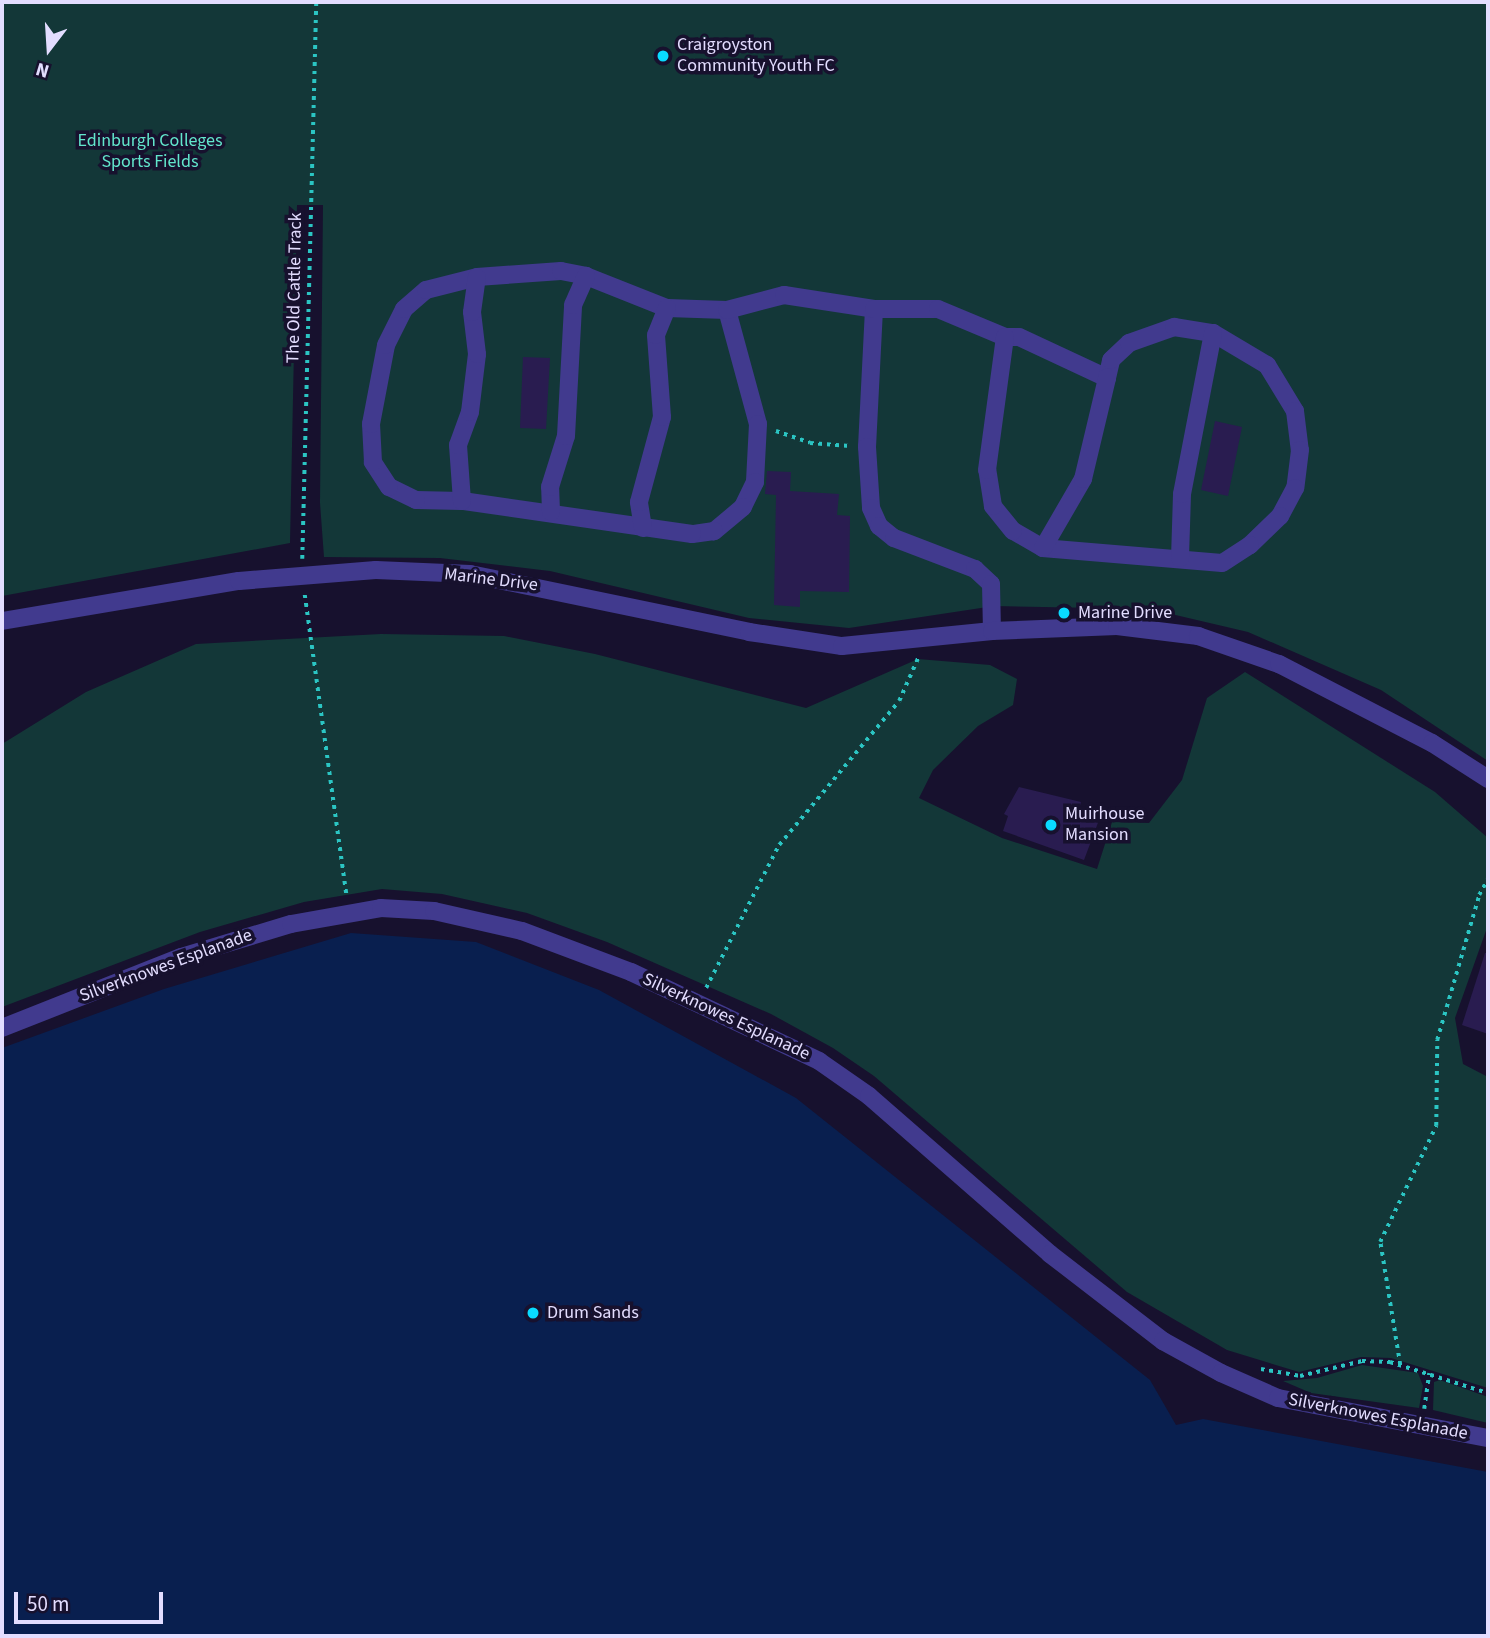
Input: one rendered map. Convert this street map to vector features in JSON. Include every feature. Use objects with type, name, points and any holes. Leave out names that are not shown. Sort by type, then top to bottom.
[{"type":"street","points":[[727,310],[758,424],[755,482],[730,521],[714,531],[692,534],[462,501],[416,500],[389,486],[373,462],[371,424],[386,345],[404,309],[426,290],[477,277],[561,271],[586,276],[667,308],[727,310],[785,295],[874,309],[939,309],[1006,337],[1019,337],[1107,378]]},
{"type":"street","points":[[551,512],[550,487],[566,436],[573,305],[586,276]]},
{"type":"street","points":[[462,501],[457,445],[470,412],[477,354],[472,312],[477,277]]},
{"type":"street","points":[[643,528],[639,502],[662,417],[656,335],[667,308]]},
{"type":"street","points":[[874,309],[867,447],[871,508],[879,526],[894,538],[975,569],[991,584],[992,631]]},
{"type":"street","points":[[1006,337],[987,470],[993,506],[1013,531],[1043,548],[1110,557],[1180,558],[1222,563],[1250,545],[1280,516],[1295,488],[1300,450],[1295,411],[1267,366],[1213,333],[1174,327],[1129,343],[1111,360],[1083,479],[1043,548]]},
{"type":"street","points":[[1180,558],[1182,494],[1213,333]]},
{"type":"street","name":"Marine Drive","points":[[2,621],[302,574],[376,570],[470,574],[749,632],[842,646],[992,631],[1117,626],[1198,636],[1279,664],[1432,743],[1488,779]]},
{"type":"street","name":"Silverknowes Esplanade","points":[[2,1028],[181,957],[291,924],[381,908],[434,911],[522,931],[700,1003],[785,1042],[869,1096],[1050,1254],[1163,1341],[1279,1398],[1488,1438]]},
{"type":"path","name":"The Old Cattle Track","points":[[316,2],[302,574],[350,914]]},
{"type":"path","points":[[758,424],[810,443],[867,447]]},
{"type":"path","points":[[700,1003],[779,845],[899,701],[926,639]]},
{"type":"path","points":[[1400,1365],[1381,1242],[1436,1126],[1437,1040],[1479,895],[1488,879]]},
{"type":"path","points":[[1256,1370],[1300,1376],[1362,1361],[1400,1365],[1488,1393]]},
{"type":"path","points":[[1422,1425],[1429,1373]]},
{"type":"green space","name":"Edinburgh Colleges Sports Fields","points":[[2,2],[1488,2],[1488,761],[1381,690],[1248,632],[1150,609],[994,606],[849,628],[749,618],[550,571],[440,558],[324,557],[320,503],[323,205],[297,205],[290,543],[2,596]]},
{"type":"green space","points":[[381,634],[504,636],[595,654],[806,708],[918,659],[990,665],[1017,679],[1013,705],[978,726],[933,770],[919,798],[1002,838],[1097,869],[1112,822],[1149,823],[1182,780],[1207,698],[1245,672],[1435,792],[1488,838],[1488,925],[1455,1018],[1463,1064],[1488,1077],[1488,1388],[1391,1358],[1361,1357],[1299,1372],[1227,1350],[1127,1292],[874,1076],[833,1048],[771,1014],[607,942],[527,913],[442,894],[382,889],[304,902],[200,932],[2,1007],[2,744],[86,692],[196,644]]},
{"type":"green space","points":[[1362,1365],[1418,1373],[1423,1386],[1419,1408],[1311,1393],[1283,1381],[1317,1378]]},
{"type":"green space","points":[[1440,1380],[1488,1397],[1488,1423],[1433,1410],[1434,1382]]},
{"type":"water","name":"Drum Sands","points":[[351,933],[476,942],[599,990],[796,1098],[1150,1380],[1176,1425],[1203,1419],[1488,1472],[1488,1636],[2,1636],[2,1048],[164,989]]},
{"type":"building","points":[[523,357],[550,358],[546,429],[520,428]]},
{"type":"building","points":[[1215,421],[1242,427],[1228,496],[1201,490]]},
{"type":"building","points":[[767,471],[791,472],[790,491],[839,494],[837,515],[850,516],[849,592],[800,591],[800,607],[774,605],[776,495],[765,494]]},
{"type":"building","name":"Muirhouse Mansion","points":[[1019,787],[1081,802],[1078,812],[1099,820],[1084,860],[1003,831],[1008,816],[1004,814]]},
{"type":"building","points":[[1485,953],[1488,953],[1488,1034],[1462,1025]]},
{"type":"place","name":"Craigroyston Community Youth FC","points":[[663,56]]},
{"type":"place","name":"Marine Drive","points":[[1064,613]]},
{"type":"place","name":"Muirhouse Mansion","points":[[1051,825]]},
{"type":"place","name":"Drum Sands","points":[[533,1313]]}]
